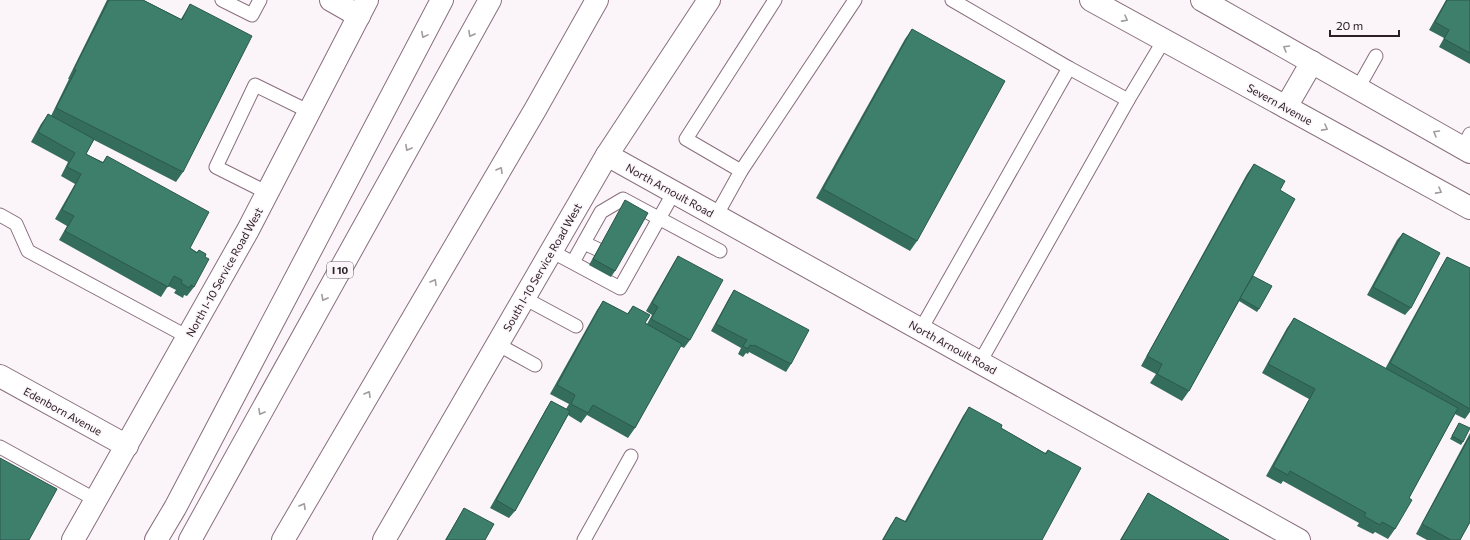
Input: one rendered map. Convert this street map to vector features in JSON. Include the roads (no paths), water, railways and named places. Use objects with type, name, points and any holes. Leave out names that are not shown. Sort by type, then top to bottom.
[{"type":"main road","points":[[331,0],[363,8]]},
{"type":"main road","points":[[145,540],[426,0]]},
{"type":"main road","points":[[156,540],[175,508],[442,0]]},
{"type":"main road","name":"I 10","points":[[190,540],[490,0]]},
{"type":"main road","points":[[283,540],[535,110],[597,0]]},
{"type":"main road","points":[[535,110],[611,0]]},
{"type":"main road","name":"South I-10 Service Road West","points":[[384,540],[606,155],[709,0]]},
{"type":"main road","name":"Severn Avenue","points":[[1091,0],[1470,208]]},
{"type":"main road","points":[[1202,0],[1358,88],[1468,144]]},
{"type":"main road","name":"North I-10 Service Road West","points":[[73,540],[268,193],[363,8]]},
{"type":"main road","points":[[1286,107],[1312,62]]},
{"type":"main road","name":"North Arnoult Road","points":[[606,155],[1300,540]]},
{"type":"main road","name":"Edenborn Avenue","points":[[0,376],[127,446]]},
{"type":"lane","points":[[222,0],[252,15],[260,0]]},
{"type":"lane","points":[[741,171],[686,139],[776,0]]},
{"type":"lane","points":[[716,216],[741,171],[855,0]]},
{"type":"lane","points":[[952,0],[1069,68],[1128,100]]},
{"type":"lane","points":[[980,362],[1128,100],[1164,40]]},
{"type":"lane","points":[[1358,88],[1376,56]]},
{"type":"lane","points":[[921,330],[1069,68]]},
{"type":"lane","points":[[268,193],[216,167],[255,85],[310,112]]},
{"type":"lane","points":[[551,250],[620,288],[625,265],[643,233],[658,218],[674,192]]},
{"type":"lane","points":[[573,262],[601,212],[623,199],[720,251]]},
{"type":"lane","points":[[601,212],[615,218]]},
{"type":"lane","points":[[0,215],[16,224],[28,251],[188,337]]},
{"type":"lane","points":[[584,243],[597,249]]},
{"type":"lane","points":[[524,298],[576,326]]},
{"type":"lane","points":[[497,344],[535,365]]},
{"type":"lane","points":[[0,447],[96,500]]},
{"type":"lane","points":[[584,540],[631,456]]}]
